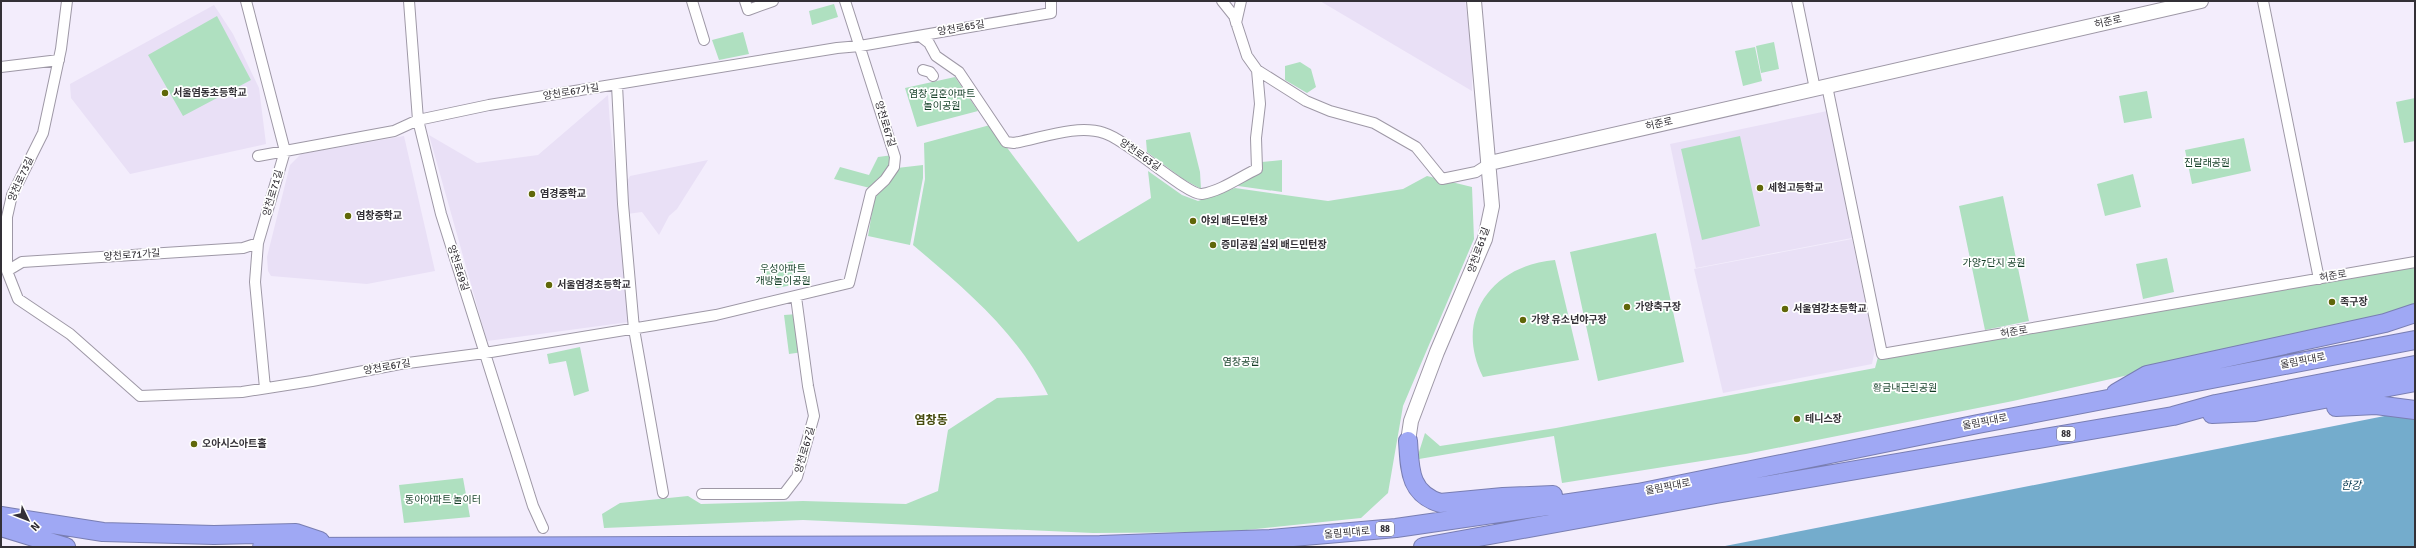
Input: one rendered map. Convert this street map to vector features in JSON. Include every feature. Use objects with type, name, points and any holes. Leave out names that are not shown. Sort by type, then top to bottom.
[{"type":"highway","points":[[2104,400],[2147,375],[2339,334],[2385,323],[2415,313]]},
{"type":"highway","points":[[2339,334],[2366,334],[2415,322]]},
{"type":"highway","name":"올림픽대로","points":[[262,547],[1092,545],[1270,540],[1396,528],[1638,493],[2104,400],[2415,340]]},
{"type":"highway","name":"올림픽대로","points":[[1423,547],[1716,494],[2173,416],[2216,404],[2415,365]]},
{"type":"highway","points":[[2255,412],[2415,382]]},
{"type":"highway","points":[[2173,416],[2376,405],[2415,410]]},
{"type":"highway","points":[[1408,441],[1408,461],[1416,484],[1422,493],[1440,503],[1503,497],[1638,493]]},
{"type":"highway","points":[[1,516],[103,532],[214,535],[296,533],[338,546]]},
{"type":"highway","points":[[1,527],[66,547]]},
{"type":"street","name":"양천로73길","points":[[67,1],[59,60],[43,133],[11,203],[7,217],[7,271],[18,299],[70,334],[140,396]]},
{"type":"street","points":[[246,1],[285,151]]},
{"type":"street","name":"양천로69길","points":[[409,1],[418,120],[441,214],[533,506],[543,528]]},
{"type":"street","points":[[692,1],[704,40]]},
{"type":"street","points":[[745,1],[748,10],[773,1]]},
{"type":"street","name":"양천로67길","points":[[140,396],[242,392],[400,364],[485,353],[634,329],[664,322],[716,315],[796,297],[849,283],[871,193],[885,180],[894,166],[896,157],[845,1]]},
{"type":"street","name":"양천로65길","points":[[860,46],[1051,13],[1051,1]]},
{"type":"street","name":"양천로63길","points":[[1222,1],[1234,16],[1247,56],[1257,70],[1306,101],[1330,111],[1374,123],[1416,147],[1442,179],[1476,172],[1490,163]]},
{"type":"street","points":[[1236,23],[1240,1]]},
{"type":"street","name":"양천로61길","points":[[1408,441],[1411,421],[1437,352],[1485,239],[1492,206],[1490,163],[1474,1]]},
{"type":"street","points":[[1797,1],[1821,87]]},
{"type":"street","name":"허준로","points":[[1490,163],[2200,1]]},
{"type":"street","points":[[2263,1],[2320,279]]},
{"type":"street","name":"양천로63길","points":[[920,36],[929,43],[936,56],[959,72],[1006,142],[1014,143],[1081,130],[1104,133],[1127,144],[1187,189],[1200,194],[1210,192],[1257,169],[1256,138],[1260,104],[1257,70]]},
{"type":"street","name":"양천로67가길","points":[[258,156],[394,131],[418,120],[490,105],[837,48],[860,46]]},
{"type":"street","points":[[1,67],[59,60]]},
{"type":"street","points":[[923,70],[930,72],[933,76]]},
{"type":"street","points":[[617,85],[623,204],[634,329],[663,493]]},
{"type":"street","name":"허준로","points":[[1821,87],[1882,354],[2415,262]]},
{"type":"street","name":"양천로71길","points":[[265,388],[255,282],[258,243],[285,151]]},
{"type":"street","name":"양천로71가길","points":[[7,271],[22,262],[243,248],[258,243]]},
{"type":"street","name":"양천로67길","points":[[702,494],[784,494],[797,477],[814,416],[808,386],[796,297]]},
{"type":"shaded area","points":[[1320,1],[1465,1],[1472,50],[1472,91]]},
{"type":"shaded area","name":"서울염동초등학교","points":[[214,5],[233,34],[259,88],[266,144],[130,174],[71,98],[70,84]]},
{"type":"shaded area","points":[[608,95],[622,224],[629,322],[487,341],[429,135],[477,163],[538,155]]},
{"type":"shaded area","points":[[1827,111],[1852,238],[1696,268],[1670,144]]},
{"type":"shaded area","points":[[404,136],[435,271],[367,284],[271,276],[268,271],[267,257],[290,165],[301,154]]},
{"type":"shaded area","points":[[708,160],[677,209],[669,216],[659,235],[642,212],[627,214],[624,187],[630,176]]},
{"type":"shaded area","name":"서울염강초등학교","points":[[1852,239],[1875,349],[1872,364],[1723,393],[1694,269]]},
{"type":"green space","points":[[834,4],[838,17],[812,25],[809,11]]},
{"type":"green space","points":[[217,16],[251,80],[183,116],[148,55]]},
{"type":"green space","points":[[743,32],[749,54],[719,60],[712,40]]},
{"type":"green space","points":[[1774,42],[1779,69],[1761,73],[1756,46]]},
{"type":"green space","points":[[1755,47],[1762,81],[1743,86],[1735,51]]},
{"type":"green space","points":[[1300,62],[1311,69],[1316,87],[1307,93],[1285,80],[1285,66]]},
{"type":"green space","name":"염창 길훈아파트 놀이공원","points":[[955,77],[978,111],[917,127],[905,88]]},
{"type":"green space","points":[[2147,91],[2152,118],[2124,123],[2119,96]]},
{"type":"green space","points":[[2415,98],[2415,141],[2404,143],[2396,102]]},
{"type":"green space","name":"염창공원","points":[[990,125],[1078,242],[1151,198],[1148,171],[1182,195],[1198,201],[1235,188],[1328,201],[1403,189],[1427,176],[1472,187],[1474,239],[1403,406],[1388,493],[1361,518],[1228,532],[1093,533],[803,520],[604,528],[602,514],[620,503],[688,496],[701,504],[803,501],[906,504],[938,491],[948,430],[997,398],[1048,395],[1022,352],[989,313],[952,278],[913,245],[925,179],[924,143]]},
{"type":"green space","points":[[1190,132],[1200,172],[1201,189],[1183,179],[1147,152],[1146,140]]},
{"type":"green space","points":[[1740,136],[1760,226],[1702,240],[1681,149]]},
{"type":"green space","name":"진달래공원","points":[[2244,138],[2251,171],[2192,184],[2185,150]]},
{"type":"green space","points":[[893,155],[890,166],[885,174],[870,188],[834,179],[840,167],[869,175],[878,157]]},
{"type":"green space","points":[[1282,160],[1282,192],[1238,186],[1237,183],[1262,172],[1262,162]]},
{"type":"green space","points":[[923,165],[923,178],[910,245],[868,236],[875,195],[897,168]]},
{"type":"green space","points":[[2133,174],[2141,207],[2105,216],[2097,184]]},
{"type":"green space","name":"가양7단지 공원","points":[[2003,196],[2029,321],[1985,330],[1959,206]]},
{"type":"green space","name":"가양축구장","points":[[1656,233],[1684,362],[1598,381],[1570,252]]},
{"type":"green space","points":[[2167,258],[2174,292],[2143,299],[2136,264]]},
{"type":"green space","name":"가양 유소년야구장","points":[[1555,260],[1579,360],[1483,377],[1475,355],[1473,335],[1476,315],[1484,298],[1497,284],[1513,272],[1533,264]]},
{"type":"green space","name":"우성아파트 개방놀이공원","points":[[793,261],[797,284],[777,288],[764,280],[761,269]]},
{"type":"green space","name":"황금내근린공원","points":[[2415,265],[2415,307],[2395,315],[2013,401],[1746,454],[1562,483],[1554,436],[1419,459],[1419,452],[1425,433],[1440,446],[1556,428],[1875,368],[1878,357]]},
{"type":"green space","points":[[798,314],[803,352],[789,354],[784,315]]},
{"type":"green space","points":[[580,347],[589,391],[574,396],[566,361],[549,364],[547,354]]},
{"type":"green space","name":"동아아파트 놀이터","points":[[463,478],[470,517],[404,523],[399,485]]},
{"type":"water","name":"한강","points":[[2415,410],[2415,547],[1720,547]]},
{"type":"place","name":"서울염동초등학교","points":[[165,93]]},
{"type":"place","name":"세현고등학교","points":[[1760,188]]},
{"type":"place","name":"염경중학교","points":[[532,194]]},
{"type":"place","name":"염창중학교","points":[[348,216]]},
{"type":"place","name":"야외 배드민턴장","points":[[1193,221]]},
{"type":"place","name":"증미공원 실외 배드민턴장","points":[[1213,245]]},
{"type":"place","name":"서울염경초등학교","points":[[549,285]]},
{"type":"place","name":"족구장","points":[[2332,302]]},
{"type":"place","name":"가양축구장","points":[[1627,307]]},
{"type":"place","name":"서울염강초등학교","points":[[1785,309]]},
{"type":"place","name":"가양 유소년야구장","points":[[1523,320]]},
{"type":"place","name":"테니스장","points":[[1797,419]]},
{"type":"place","name":"오아시스아트홀","points":[[194,444]]},
{"type":"district","name":"염창동","points":[[931,420]]}]
